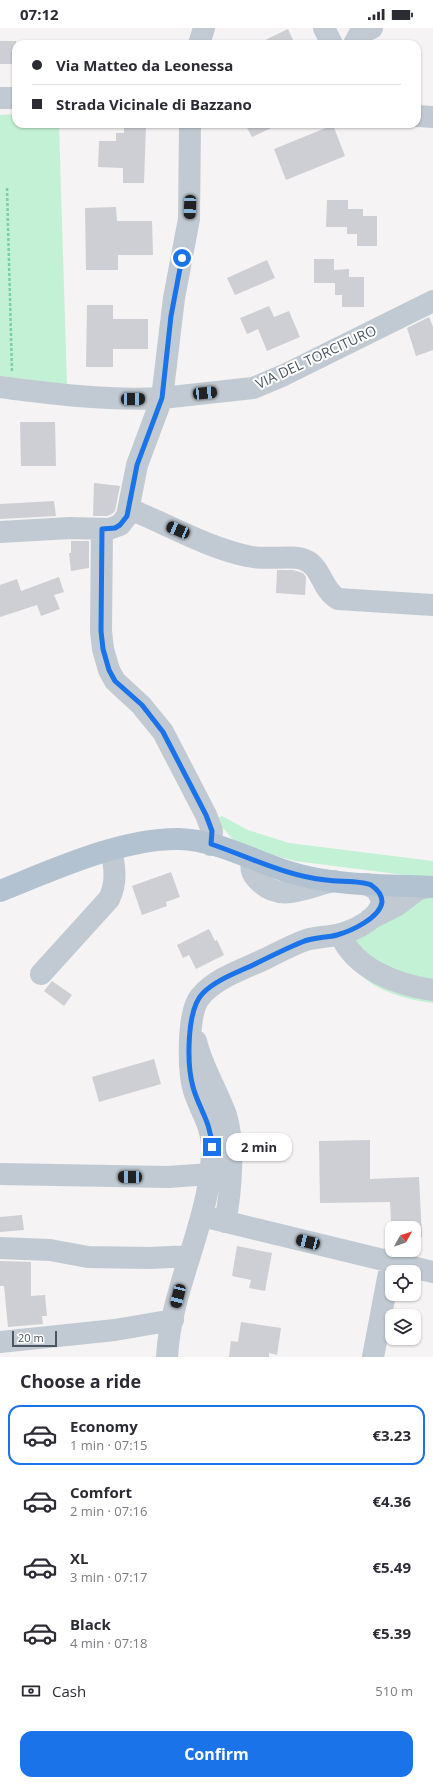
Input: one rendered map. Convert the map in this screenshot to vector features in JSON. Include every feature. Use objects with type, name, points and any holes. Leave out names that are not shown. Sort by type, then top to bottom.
[{"type":"main road","points":[[0,891],[66,865],[111,850],[161,840],[191,840],[211,844],[289,872],[334,881],[430,887]]},
{"type":"street","points":[[200,40],[204,28]]},
{"type":"street","points":[[324,28],[330,40]]},
{"type":"street","points":[[356,40],[360,33],[372,28]]},
{"type":"street","points":[[0,98],[12,98]]},
{"type":"street","points":[[421,116],[433,117]]},
{"type":"street","points":[[0,532],[70,528],[115,528],[124,521],[129,511],[137,465],[162,398],[174,298],[189,219],[190,128]]},
{"type":"street","name":"VIA DEL TORCITURO","points":[[6,388],[82,397],[162,398],[253,388],[284,375],[433,301]]},
{"type":"street","points":[[129,511],[139,513],[231,552],[258,559],[295,557],[307,560],[316,569],[328,592],[338,599],[433,605]]},
{"type":"street","points":[[102,529],[101,631],[103,649],[109,670],[115,681],[142,705],[163,732],[206,815],[212,831],[211,844]]},
{"type":"street","points":[[41,974],[109,899],[113,890],[115,873],[111,850]]},
{"type":"street","points":[[367,884],[377,890],[381,897],[382,903],[379,914]]},
{"type":"street","points":[[167,1357],[173,1320],[202,1216],[210,1174],[212,1152],[212,1137],[206,1117],[195,1092],[190,1069],[191,1030],[194,1010],[198,1000],[205,992],[229,976],[302,941],[340,934],[357,927],[398,903],[402,896],[402,891],[399,886]]},
{"type":"street","points":[[379,914],[417,890],[430,887]]},
{"type":"street","points":[[340,934],[345,944],[353,954],[380,974],[408,986],[433,990]]},
{"type":"street","points":[[194,1010],[194,1025],[197,1043],[208,1074],[225,1112],[228,1127],[230,1183],[225,1222]]},
{"type":"street","points":[[0,1174],[168,1177],[210,1174]]},
{"type":"street","points":[[202,1216],[433,1272]]},
{"type":"street","points":[[0,1248],[50,1250],[88,1256],[150,1258],[190,1256]]},
{"type":"street","points":[[373,1357],[392,1262]]},
{"type":"street","points":[[0,1342],[115,1330],[173,1320]]},
{"type":"path","points":[[6,388],[7,188]]},
{"type":"green space","points":[[12,114],[12,128],[59,128],[67,385],[0,376],[0,115]]},
{"type":"green space","points":[[222,816],[248,830],[289,843],[433,861],[433,1003],[414,1000],[393,994],[374,985],[359,973],[342,950],[429,878],[295,861],[265,853],[235,842],[215,819]]},
{"type":"building","points":[[288,29],[293,40],[265,40]]},
{"type":"building","points":[[0,41],[12,41],[12,64],[0,64]]},
{"type":"building","points":[[124,128],[146,128],[144,183],[123,183],[123,168],[98,167],[99,141],[116,141],[116,133],[124,133]]},
{"type":"building","points":[[247,128],[271,128],[252,137]]},
{"type":"building","points":[[326,128],[334,128],[345,156],[286,180],[274,149]]},
{"type":"building","points":[[327,200],[348,200],[348,209],[363,209],[363,216],[377,216],[377,246],[357,246],[357,234],[347,234],[347,227],[326,227]]},
{"type":"building","points":[[116,207],[117,221],[152,221],[153,255],[118,255],[118,270],[86,270],[85,208]]},
{"type":"building","points":[[314,259],[334,259],[334,270],[349,269],[349,277],[364,277],[364,307],[342,307],[342,295],[335,295],[335,283],[314,283]]},
{"type":"building","points":[[267,260],[275,278],[235,295],[227,278]]},
{"type":"building","points":[[87,305],[113,305],[113,319],[148,319],[148,349],[113,349],[113,367],[86,367]]},
{"type":"building","points":[[269,306],[274,317],[289,311],[300,337],[267,351],[258,329],[247,334],[240,318]]},
{"type":"building","points":[[429,317],[433,327],[433,350],[416,356],[407,328]]},
{"type":"building","points":[[20,422],[55,422],[56,466],[21,466]]},
{"type":"building","points":[[94,483],[120,486],[115,511],[112,514],[107,516],[93,516]]},
{"type":"building","points":[[54,501],[56,516],[0,519],[0,504]]},
{"type":"building","points":[[71,541],[89,541],[89,568],[71,571],[69,553],[71,553]]},
{"type":"building","points":[[277,570],[293,570],[303,573],[306,577],[305,595],[276,593]]},
{"type":"building","points":[[59,577],[64,592],[54,595],[60,609],[41,616],[37,605],[0,617],[0,585],[17,579],[21,591]]},
{"type":"building","points":[[171,872],[180,897],[166,902],[167,906],[142,915],[132,886]]},
{"type":"building","points":[[209,929],[215,941],[217,940],[224,955],[196,969],[189,955],[183,958],[177,945]]},
{"type":"building","points":[[52,981],[72,995],[64,1006],[44,991]]},
{"type":"building","points":[[154,1059],[161,1084],[99,1102],[92,1077]]},
{"type":"building","points":[[370,1140],[370,1179],[419,1177],[422,1237],[421,1221],[391,1221],[390,1202],[320,1203],[319,1141]]},
{"type":"building","points":[[22,1215],[24,1230],[0,1232],[0,1217]]},
{"type":"building","points":[[237,1246],[272,1253],[265,1291],[249,1288],[251,1280],[232,1276]]},
{"type":"building","points":[[0,1261],[31,1262],[31,1296],[45,1295],[47,1316],[42,1316],[43,1324],[8,1327],[4,1286],[0,1286]]},
{"type":"building","points":[[241,1322],[281,1328],[277,1355],[269,1353],[269,1357],[229,1357],[231,1341],[238,1342]]},
{"type":"route","points":[[182,258],[171,316],[162,398],[134,474],[129,511],[124,521],[120,525],[115,528],[102,529],[101,631],[106,661],[115,681],[142,705],[163,732],[206,815],[212,831],[211,844],[306,877],[367,884],[377,890],[382,899],[382,903],[377,913],[357,927],[338,935],[313,938],[299,943],[218,982],[199,998],[195,1005],[193,1015],[190,1069],[195,1092],[210,1128],[212,1147]]}]
